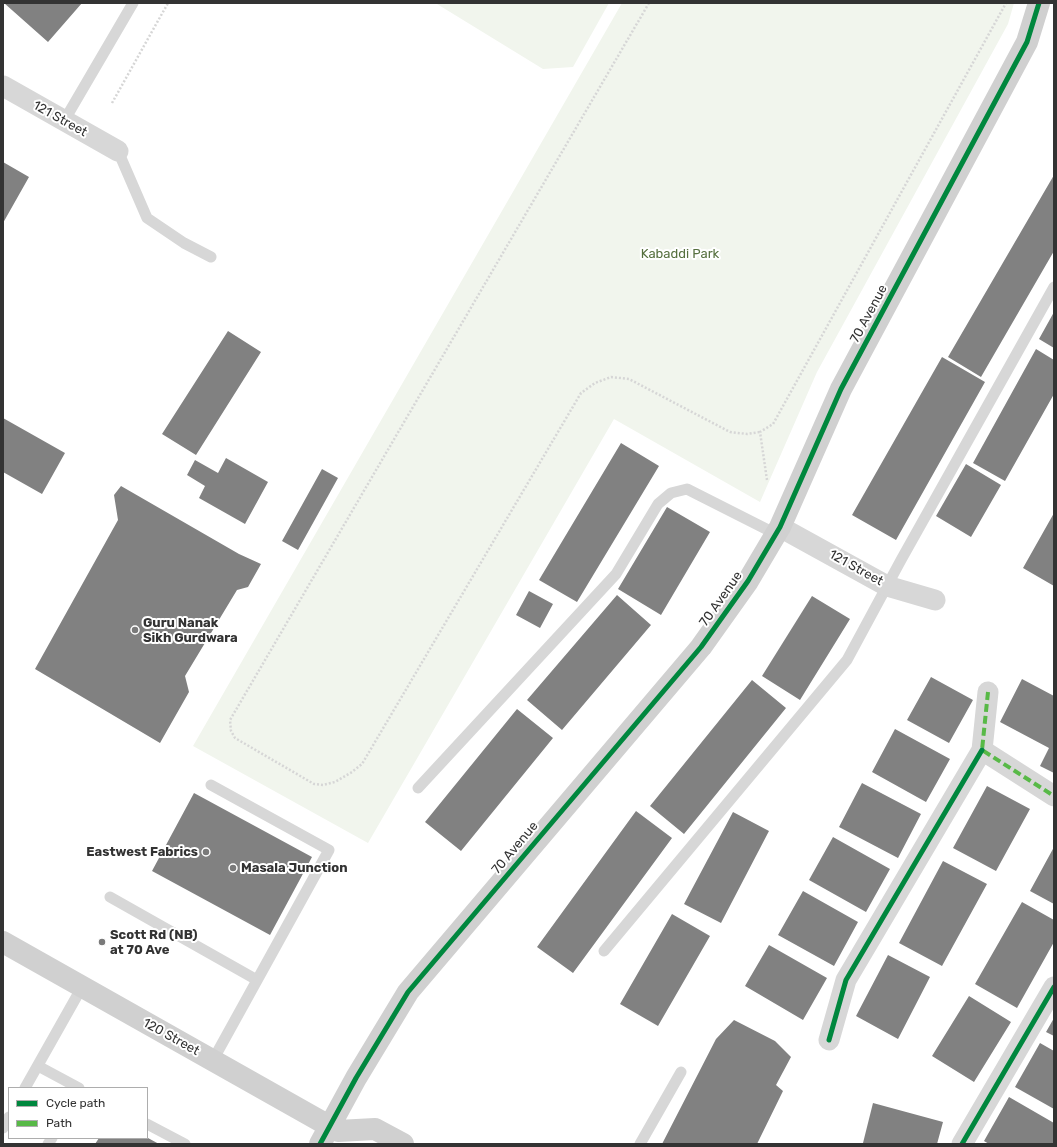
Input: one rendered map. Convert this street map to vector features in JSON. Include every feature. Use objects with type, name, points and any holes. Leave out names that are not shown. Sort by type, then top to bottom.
[{"type":"street","name":"70 Avenue","points":[[333,1136],[356,1078],[408,992],[701,647],[748,581],[778,531],[794,499],[841,389],[1027,42],[1039,3]]},
{"type":"street","name":"121 Street","points":[[3,86],[118,151]]},
{"type":"street","name":"121 Street","points":[[778,531],[887,586],[935,600]]},
{"type":"street","points":[[829,1040],[846,980],[982,750],[988,692]]},
{"type":"street","points":[[982,750],[1054,796]]},
{"type":"street","name":"120 Street","points":[[3,942],[213,1060],[333,1136]]},
{"type":"street","points":[[962,1144],[1054,986]]},
{"type":"street","points":[[333,1136],[375,1129],[402,1144]]},
{"type":"lane","points":[[64,121],[133,3]]},
{"type":"lane","points":[[118,151],[147,218],[184,243],[211,257]]},
{"type":"lane","points":[[604,951],[847,660],[1054,287]]},
{"type":"lane","points":[[418,788],[616,574],[658,504],[670,493],[687,489],[778,531]]},
{"type":"lane","points":[[211,785],[329,850],[213,1060]]},
{"type":"lane","points":[[110,897],[257,980]]},
{"type":"lane","points":[[27,1087],[82,987]]},
{"type":"lane","points":[[38,1066],[77,1087]]},
{"type":"lane","points":[[640,1144],[680,1072]]},
{"type":"lane","points":[[3,1128],[8,1119]]},
{"type":"lane","points":[[148,1125],[185,1144]]},
{"type":"path","points":[[112,103],[168,3]]},
{"type":"path","points":[[649,3],[230,720],[231,731],[235,738],[314,784],[323,785],[335,782],[362,764],[581,393],[595,383],[610,378],[629,379],[730,432],[747,434],[760,432],[772,424],[1006,3]]},
{"type":"path","points":[[760,432],[767,480]]},
{"type":"green space","points":[[609,3],[573,67],[543,69],[437,4]]},
{"type":"green space","name":"Kabaddi Park","points":[[622,3],[1014,3],[1008,24],[817,372],[760,502],[614,419],[368,843],[193,746]]},
{"type":"building","points":[[4,3],[82,3],[48,42]]},
{"type":"building","points":[[3,162],[29,177],[3,223]]},
{"type":"building","points":[[1054,175],[1054,251],[981,377],[948,357]]},
{"type":"building","points":[[1054,312],[1054,348],[1039,339]]},
{"type":"building","points":[[228,331],[261,352],[196,455],[162,434]]},
{"type":"building","points":[[1036,349],[1054,360],[1054,394],[1005,481],[973,463]]},
{"type":"building","points":[[942,357],[985,382],[896,540],[852,515]]},
{"type":"building","points":[[3,418],[65,453],[42,494],[3,472]]},
{"type":"building","points":[[621,443],[659,466],[577,602],[539,580]]},
{"type":"building","points":[[226,458],[268,482],[245,524],[199,498],[205,486],[187,475],[195,460],[218,473]]},
{"type":"building","points":[[966,464],[1001,485],[971,537],[936,516]]},
{"type":"building","points":[[322,469],[338,478],[298,550],[282,541]]},
{"type":"building","name":"Guru Nanak Sikh Gurdwara","points":[[121,486],[239,554],[261,564],[248,587],[237,590],[185,676],[189,692],[160,743],[35,669],[118,520],[114,495]]},
{"type":"building","points":[[667,507],[710,532],[661,615],[618,589]]},
{"type":"building","points":[[1054,513],[1054,586],[1023,568]]},
{"type":"building","points":[[529,591],[553,604],[540,628],[516,615]]},
{"type":"building","points":[[617,595],[651,625],[562,730],[527,700]]},
{"type":"building","points":[[812,596],[850,619],[800,700],[762,676]]},
{"type":"building","points":[[931,677],[973,700],[949,743],[907,720]]},
{"type":"building","points":[[1022,679],[1054,696],[1054,773],[1040,766],[1049,748],[1000,722]]},
{"type":"building","points":[[752,680],[786,708],[684,834],[650,806]]},
{"type":"building","points":[[517,709],[553,738],[461,851],[425,822]]},
{"type":"building","points":[[895,729],[950,759],[926,802],[872,772]]},
{"type":"building","points":[[862,783],[921,814],[898,858],[839,827]]},
{"type":"building","points":[[987,786],[1030,809],[996,871],[953,848]]},
{"type":"building","points":[[194,793],[312,857],[270,935],[152,871]]},
{"type":"building","points":[[636,811],[672,838],[573,973],[537,947]]},
{"type":"building","points":[[733,812],[769,831],[721,923],[684,904]]},
{"type":"building","points":[[833,837],[890,869],[866,912],[809,880]]},
{"type":"building","points":[[1054,847],[1054,904],[1030,891]]},
{"type":"building","points":[[943,861],[987,884],[942,966],[899,943]]},
{"type":"building","points":[[803,891],[858,922],[834,966],[778,935]]},
{"type":"building","points":[[1022,902],[1054,920],[1054,942],[1017,1008],[975,984]]},
{"type":"building","points":[[672,914],[710,936],[658,1026],[620,1004]]},
{"type":"building","points":[[769,945],[827,978],[803,1020],[745,986]]},
{"type":"building","points":[[888,955],[930,977],[898,1039],[856,1016]]},
{"type":"building","points":[[969,996],[1011,1022],[974,1082],[932,1056]]},
{"type":"building","points":[[1054,1018],[1054,1036],[1046,1032]]},
{"type":"building","points":[[734,1020],[775,1041],[791,1057],[776,1085],[783,1091],[757,1144],[662,1144],[716,1039]]},
{"type":"building","points":[[1040,1043],[1054,1051],[1054,1109],[1015,1087]]},
{"type":"building","points":[[1009,1097],[1054,1123],[1054,1144],[989,1144],[984,1141]]},
{"type":"building","points":[[873,1103],[943,1122],[937,1144],[863,1143]]},
{"type":"building","points":[[148,1138],[159,1144],[95,1144],[98,1139]]},
{"type":"marked path","points":[[988,692],[982,750],[1054,796]]},
{"type":"cycle path","points":[[320,1144],[356,1078],[408,992],[701,647],[748,581],[780,527],[841,389],[1027,42],[1039,3]]},
{"type":"cycle path","points":[[829,1040],[846,980],[982,750]]},
{"type":"cycle path","points":[[962,1144],[1054,987]]},
{"type":"place","name":"Guru Nanak Sikh Gurdwara","points":[[135,630]]},
{"type":"place","name":"Eastwest Fabrics","points":[[206,852]]},
{"type":"place","name":"Masala Junction","points":[[233,868]]},
{"type":"place","name":"Scott Rd (NB) at 70 Ave","points":[[102,942]]}]
